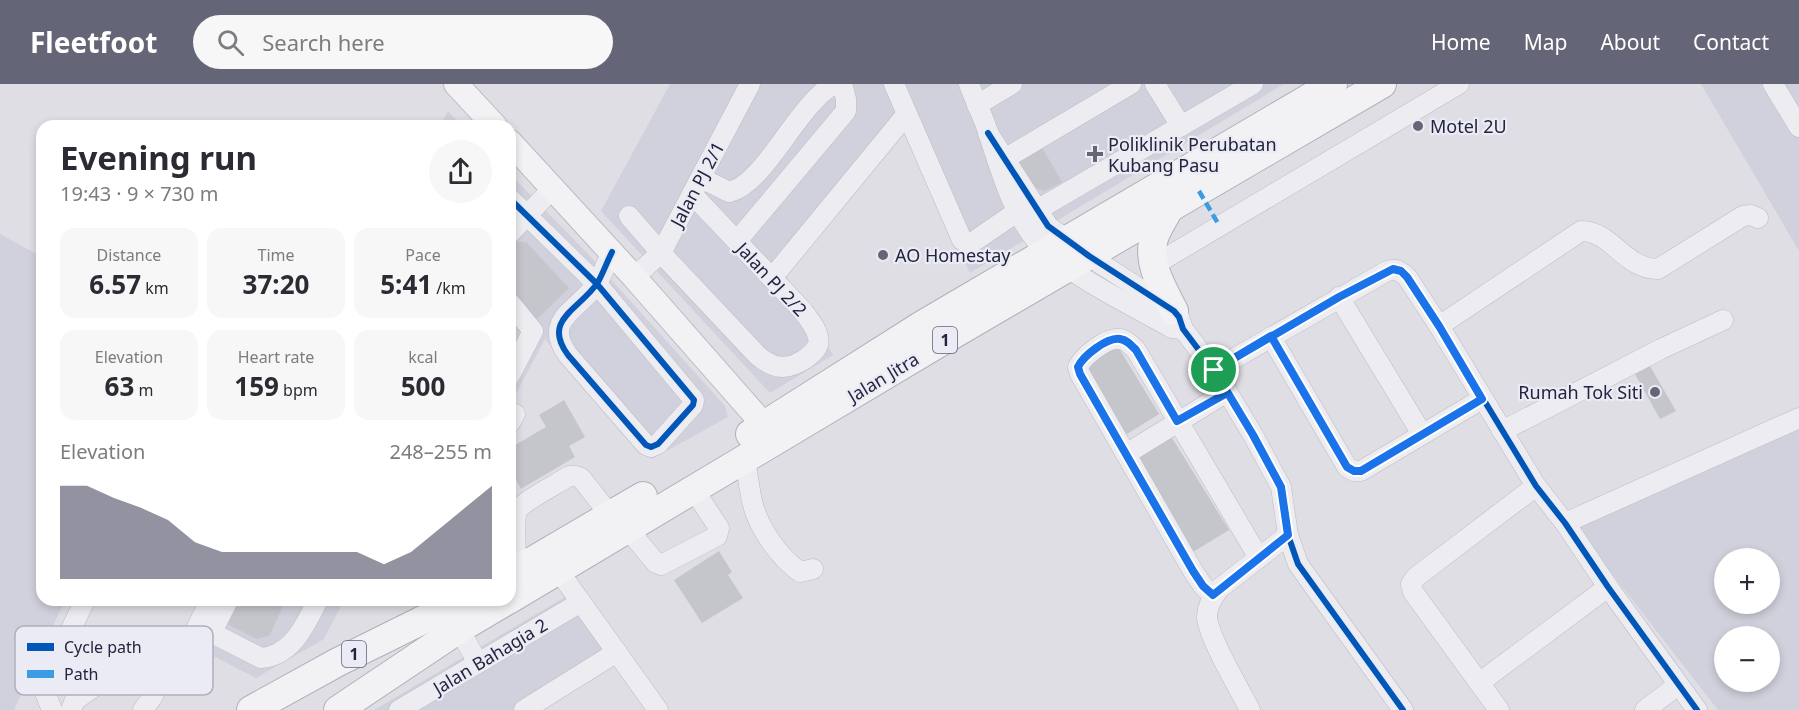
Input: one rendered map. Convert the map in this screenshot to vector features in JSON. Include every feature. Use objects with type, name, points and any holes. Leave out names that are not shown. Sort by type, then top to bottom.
[{"type":"highway","name":"Jalan Jitra","points":[[516,571],[694,490],[1333,84]]},
{"type":"highway","name":"Jalan Jitra","points":[[516,595],[558,570],[619,522],[764,425],[922,326],[1068,254],[1169,209],[1382,84]]},
{"type":"highway","points":[[1169,209],[1152,246],[1154,265],[1161,285],[1179,320]]},
{"type":"highway","name":"Jalan Jitra","points":[[466,612],[486,606]]},
{"type":"highway","name":"1","points":[[251,710],[284,702],[338,662],[466,612]]},
{"type":"highway","name":"1","points":[[338,710],[466,612]]},
{"type":"main road","points":[[456,84],[489,120]]},
{"type":"main road","points":[[516,148],[612,252],[764,425]]},
{"type":"street","name":"Jalan PJ 2/1","points":[[634,277],[661,253],[750,84]]},
{"type":"street","points":[[697,186],[729,192],[746,185],[817,96],[834,84]]},
{"type":"street","points":[[737,241],[846,111],[842,84]]},
{"type":"street","points":[[894,84],[962,240],[969,243],[1253,84]]},
{"type":"street","points":[[969,84],[998,163],[1028,210]]},
{"type":"street","points":[[977,105],[1012,84]]},
{"type":"street","points":[[1006,158],[1131,84]]},
{"type":"street","points":[[1155,84],[1181,126]]},
{"type":"street","points":[[1154,265],[1459,84]]},
{"type":"street","points":[[1773,84],[1799,127]]},
{"type":"street","points":[[772,278],[906,115]]},
{"type":"street","points":[[988,132],[1006,158],[1028,210],[1034,237],[1068,254],[1179,320],[1214,370],[1281,487],[1288,535],[1298,564],[1403,710]]},
{"type":"street","name":"Jalan PJ 2/2","points":[[661,253],[757,355],[772,366],[786,368],[794,366],[813,352],[818,345],[818,339],[810,320],[737,241],[697,186]]},
{"type":"street","points":[[516,226],[553,188]]},
{"type":"street","points":[[516,205],[597,284],[694,400],[693,405],[658,444],[651,447],[646,445],[568,355],[559,338],[561,322],[597,284],[612,252]]},
{"type":"street","points":[[1439,326],[1581,231],[1591,231],[1600,235],[1616,250],[1639,265],[1648,269],[1658,269],[1743,216],[1751,215],[1758,218]]},
{"type":"street","points":[[629,216],[661,253]]},
{"type":"street","points":[[1214,370],[1339,297],[1393,269],[1401,271],[1439,326],[1536,486],[1565,523],[1697,710]]},
{"type":"street","points":[[1339,297],[1422,434]]},
{"type":"street","points":[[516,310],[533,331],[516,364]]},
{"type":"street","points":[[1502,431],[1661,349],[1723,320]]},
{"type":"street","points":[[1271,336],[1347,467],[1354,471],[1361,471],[1482,399]]},
{"type":"street","points":[[1213,595],[1203,586],[1193,571],[1080,374],[1078,367],[1086,355],[1112,340],[1120,339],[1128,342],[1136,350],[1259,558]]},
{"type":"street","points":[[1126,454],[1177,421],[1227,393]]},
{"type":"street","points":[[1565,523],[1799,418]]},
{"type":"street","points":[[745,459],[753,506],[760,524],[788,564],[800,572],[813,569]]},
{"type":"street","points":[[516,504],[569,476],[576,476],[587,484],[656,563],[661,565],[717,536],[719,528],[694,490]]},
{"type":"street","points":[[1499,710],[1413,592],[1411,584],[1416,577],[1536,486]]},
{"type":"street","points":[[1250,710],[1210,633],[1207,618],[1213,595],[1288,535]]},
{"type":"street","points":[[558,570],[617,652],[654,709]]},
{"type":"street","points":[[1479,683],[1608,587]]},
{"type":"street","name":"Jalan Bahagia 2","points":[[399,710],[581,602]]},
{"type":"street","points":[[73,626],[82,606]]},
{"type":"street","points":[[198,626],[206,606]]},
{"type":"street","points":[[225,606],[213,630],[214,634],[261,658],[279,653],[297,638],[315,606]]},
{"type":"street","points":[[466,612],[478,663]]},
{"type":"street","points":[[524,710],[617,652]]},
{"type":"street","points":[[1645,710],[1678,685]]},
{"type":"street","points":[[46,695],[52,710]]},
{"type":"street","points":[[71,710],[75,700],[82,695]]},
{"type":"street","points":[[143,710],[153,695]]},
{"type":"shaded area","points":[[670,84],[1284,84],[970,273],[905,130],[783,271],[833,355],[770,393],[601,211]]},
{"type":"shaded area","points":[[1701,84],[1799,84],[1799,251]]},
{"type":"shaded area","points":[[448,111],[456,120],[443,120]]},
{"type":"shaded area","points":[[516,180],[588,254],[725,406],[728,417],[652,459],[545,339],[516,394]]},
{"type":"shaded area","points":[[0,234],[36,254],[36,606],[62,606],[53,626],[15,626],[15,695],[21,695],[14,710],[0,710]]},
{"type":"shaded area","points":[[1799,414],[1799,710],[1718,710],[1571,521]]},
{"type":"shaded area","points":[[582,587],[629,652],[531,710],[374,710]]},
{"type":"shaded area","points":[[201,606],[341,606],[324,639],[256,678],[213,656],[213,626],[191,626]]},
{"type":"building","points":[[1040,144],[1062,182],[1045,191],[1029,186],[1014,160]]},
{"type":"building","points":[[516,242],[526,242],[569,288],[536,320],[516,298]]},
{"type":"building","points":[[1117,345],[1159,414],[1124,436],[1082,367]]},
{"type":"building","name":"Rumah Tok Siti","points":[[1650,366],[1676,411],[1660,419],[1635,374]]},
{"type":"building","points":[[564,400],[585,437],[569,446],[575,457],[521,489],[516,480],[516,444],[546,427],[539,415]]},
{"type":"building","points":[[1169,433],[1229,530],[1193,552],[1133,455]]},
{"type":"building","points":[[719,551],[732,572],[728,575],[743,598],[702,623],[674,580]]},
{"type":"building","points":[[234,606],[283,606],[269,636],[257,639],[225,623]]},
{"type":"marked path","points":[[1199,191],[1219,225]]},
{"type":"cycle path","points":[[988,133],[1048,226],[1089,256],[1174,311],[1179,317],[1183,329],[1214,370],[1281,487],[1288,535],[1298,564],[1403,710]]},
{"type":"cycle path","points":[[516,205],[597,284]]},
{"type":"cycle path","points":[[597,284],[612,252]]},
{"type":"cycle path","points":[[1214,370],[1387,271],[1395,270],[1402,273],[1407,277],[1439,326],[1536,486],[1565,523],[1697,710]]},
{"type":"cycle path","points":[[597,284],[694,400],[693,405],[658,444],[651,447],[646,445],[568,355],[561,343],[559,332],[561,323],[597,284]]},
{"type":"place","name":"Motel 2U","points":[[1418,126]]},
{"type":"place","name":"Poliklinik Perubatan Kubang Pasu","points":[[1095,154]]},
{"type":"place","name":"AO Homestay","points":[[883,255]]},
{"type":"place","name":"Rumah Tok Siti","points":[[1655,392]]},
{"type":"route","points":[[1214,370],[1227,393],[1177,421],[1136,350],[1128,342],[1120,339],[1112,340],[1086,355],[1078,367],[1193,571],[1203,586],[1213,595],[1288,535],[1281,487],[1214,370],[1271,336],[1339,297],[1393,269],[1401,271],[1407,277],[1482,399],[1361,471],[1354,471],[1347,467],[1271,336],[1214,370]]}]
